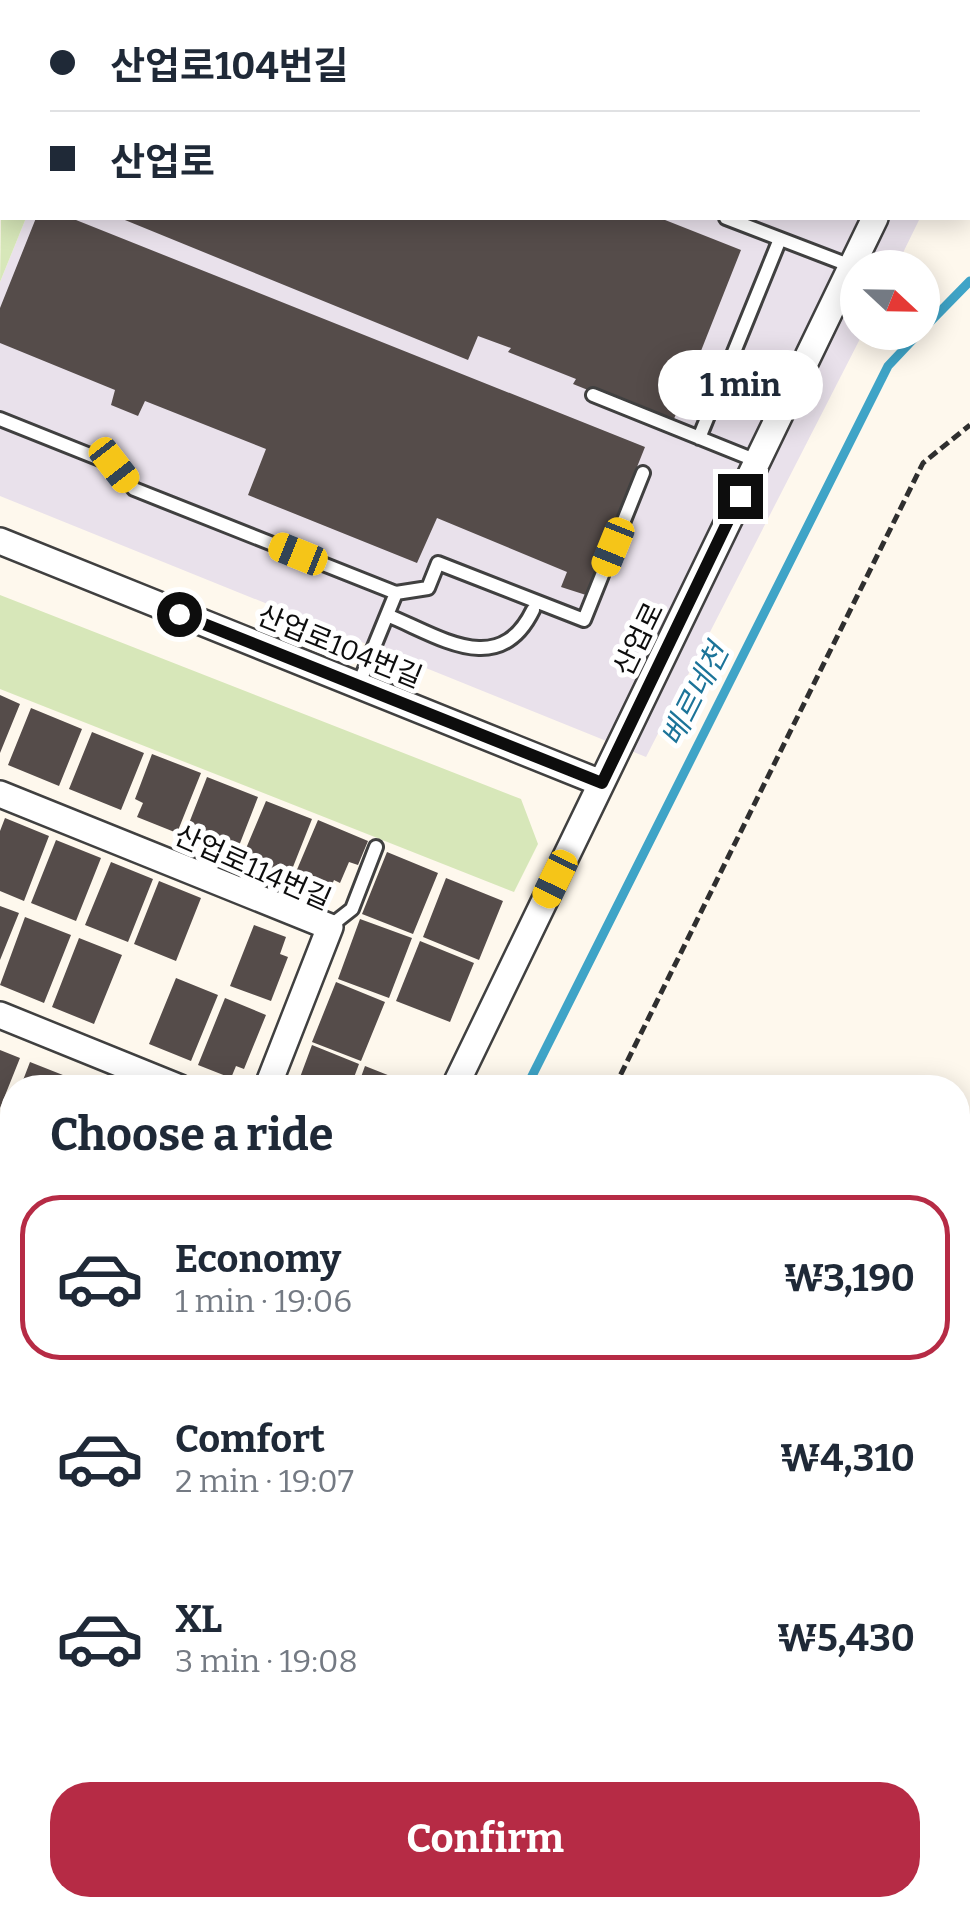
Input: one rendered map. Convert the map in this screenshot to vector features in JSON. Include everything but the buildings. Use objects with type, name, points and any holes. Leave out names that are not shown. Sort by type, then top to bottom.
[{"type":"street","name":"산업로","points":[[860,250],[874,220]]},
{"type":"street","name":"산업로","points":[[460,1075],[840,291]]},
{"type":"street","name":"산업로104번길","points":[[0,541],[602,783]]},
{"type":"street","name":"산업로114번길","points":[[0,794],[329,927],[271,1075]]},
{"type":"street","points":[[0,1015],[148,1075]]},
{"type":"lane","points":[[731,220],[840,262]]},
{"type":"lane","points":[[699,438],[780,239]]},
{"type":"lane","points":[[593,395],[758,460]]},
{"type":"lane","points":[[0,418],[114,465],[134,489],[396,594],[428,588],[438,563],[584,620],[643,473]]},
{"type":"lane","points":[[358,686],[396,594]]},
{"type":"lane","points":[[387,615],[480,651],[506,643],[533,610]]},
{"type":"lane","points":[[329,927],[352,909],[376,847]]},
{"type":"path","points":[[620,1075],[923,463],[970,425]]},
{"type":"shaded area","points":[[25,220],[919,220],[904,250],[840,250],[840,350],[854,350],[646,757],[0,496],[0,282]]},
{"type":"green space","points":[[1,220],[25,220],[0,282]]},
{"type":"green space","points":[[0,595],[521,799],[538,844],[514,892],[0,689]]},
{"type":"waterway","name":"베르네천","points":[[940,312],[970,281]]},
{"type":"waterway","name":"베르네천","points":[[533,1075],[888,366],[903,350]]},
{"type":"route","points":[[179,614],[602,783],[740,496]]}]
